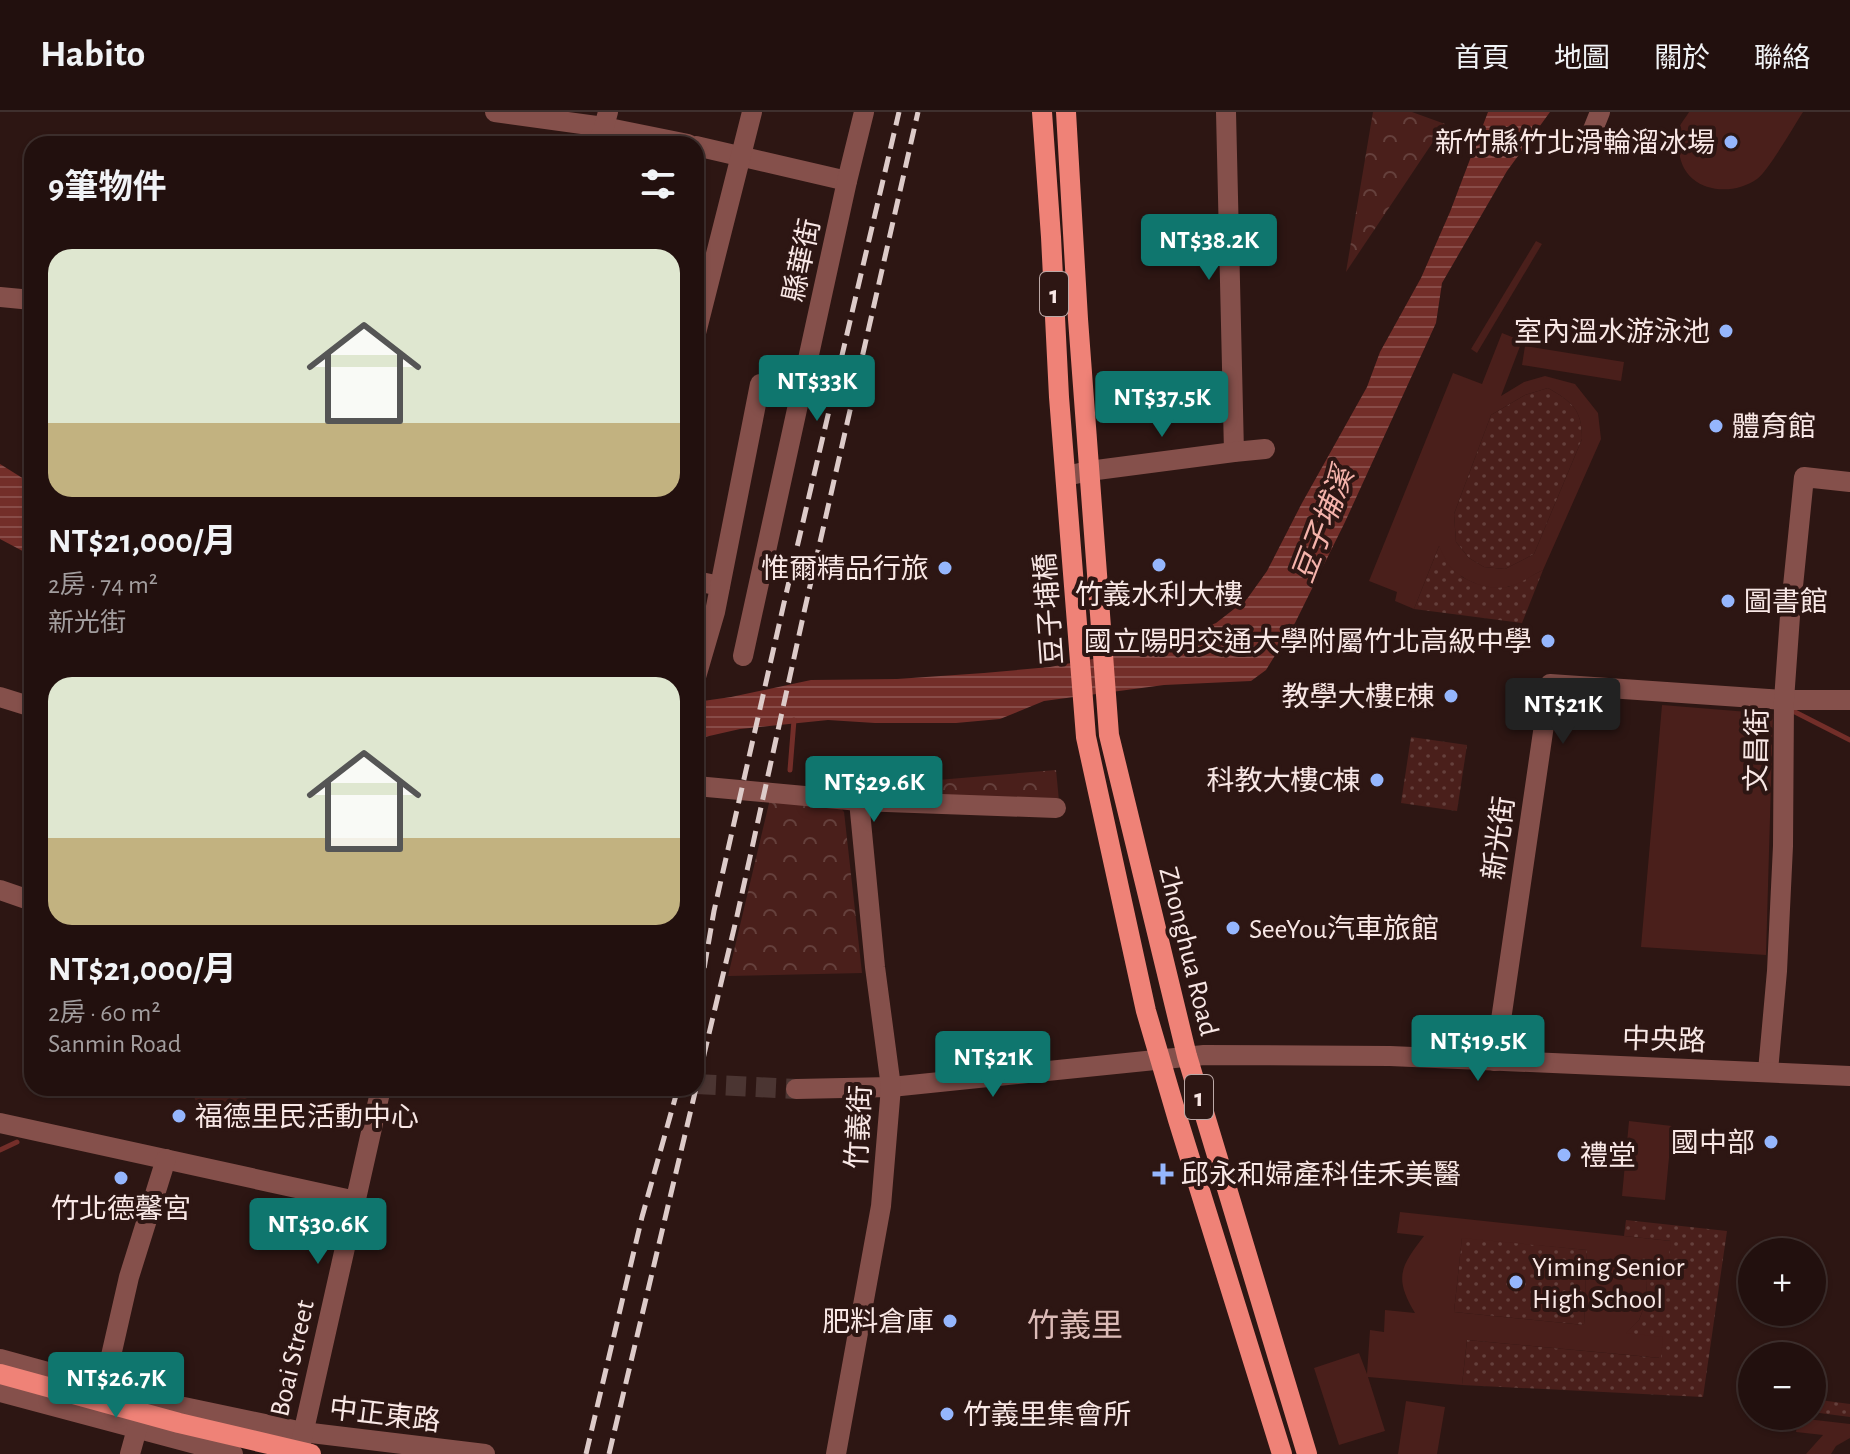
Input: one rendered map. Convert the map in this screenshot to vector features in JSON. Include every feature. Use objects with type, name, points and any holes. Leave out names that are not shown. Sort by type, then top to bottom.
[{"type":"main road","name":"1","points":[[1042,112],[1066,476]]},
{"type":"main road","name":"1","points":[[1066,112],[1089,471]]},
{"type":"main road","name":"豆子埔橋","points":[[1089,471],[1109,735]]},
{"type":"main road","name":"豆子埔橋","points":[[1066,476],[1086,737]]},
{"type":"main road","name":"Zhonghua Road","points":[[1109,735],[1187,1056],[1307,1454]]},
{"type":"main road","name":"Zhonghua Road","points":[[1086,737],[1143,997],[1160,1060],[1282,1454]]},
{"type":"main road","points":[[0,1374],[179,1423],[311,1454]]},
{"type":"street","points":[[495,112],[646,136]]},
{"type":"street","points":[[704,301],[752,112]]},
{"type":"street","name":"縣華街","points":[[743,656],[864,112]]},
{"type":"street","points":[[1226,112],[1234,452]]},
{"type":"street","points":[[1590,137],[1600,112]]},
{"type":"street","points":[[704,148],[847,181]]},
{"type":"street","points":[[0,297],[24,299]]},
{"type":"street","points":[[704,650],[715,612],[760,384]]},
{"type":"street","points":[[1066,476],[1265,449]]},
{"type":"street","name":"文昌街","points":[[1768,1071],[1783,846],[1784,700],[1804,477],[1850,482]]},
{"type":"street","points":[[704,583],[720,586]]},
{"type":"street","name":"新光街","points":[[1495,1061],[1550,684],[1784,700],[1850,700]]},
{"type":"street","points":[[0,697],[24,704]]},
{"type":"street","points":[[704,787],[859,801],[1056,808]]},
{"type":"street","name":"竹義街","points":[[836,1454],[881,1206],[891,1087],[875,967],[859,801]]},
{"type":"street","points":[[0,890],[24,898]]},
{"type":"street","name":"中央路","points":[[796,1089],[891,1087],[1187,1056],[1372,1056],[1850,1076]]},
{"type":"street","name":"Boai Street","points":[[298,1454],[379,1096]]},
{"type":"street","points":[[0,1123],[356,1201]]},
{"type":"street","points":[[97,1417],[129,1277],[166,1159]]},
{"type":"street","name":"中正東路","points":[[0,1359],[146,1399],[303,1432],[485,1454]]},
{"type":"street","points":[[0,1392],[233,1454]]},
{"type":"street","points":[[130,1454],[146,1399]]},
{"type":"green space","points":[[1373,112],[1412,112],[1445,124],[1346,272]]},
{"type":"green space","name":"新竹縣竹北滑輪溜冰場","points":[[1689,112],[1803,112],[1757,179],[1732,189],[1719,189],[1696,181],[1681,161],[1678,130]]},
{"type":"green space","points":[[1536,241],[1542,244],[1477,353],[1471,349]]},
{"type":"green space","points":[[1502,333],[1522,341],[1501,396],[1524,382],[1545,376],[1575,384],[1598,413],[1601,439],[1543,570],[1512,586],[1483,586],[1453,570],[1439,546],[1414,609],[1395,601],[1397,592],[1369,581],[1453,373],[1482,384]],"holes":[[[1548,388],[1569,402],[1578,413],[1582,439],[1534,554],[1505,569],[1484,567],[1469,558],[1456,542],[1454,514],[1491,415],[1525,395]]]},
{"type":"green space","points":[[1525,346],[1624,362],[1621,381],[1522,365]]},
{"type":"green space","points":[[1548,388],[1578,413],[1582,439],[1534,554],[1505,569],[1484,567],[1469,558],[1456,542],[1454,514],[1491,415],[1525,395]]},
{"type":"green space","points":[[1439,546],[1462,577],[1492,587],[1508,587],[1543,570],[1522,623],[1414,609]]},
{"type":"green space","points":[[1662,705],[1773,714],[1766,955],[1641,947]]},
{"type":"green space","points":[[1411,737],[1467,745],[1457,811],[1401,803]]},
{"type":"green space","points":[[1056,770],[1059,801],[807,791]]},
{"type":"green space","points":[[770,799],[836,802],[844,812],[862,973],[728,976]]},
{"type":"green space","points":[[194,1096],[250,1096],[205,1121]]},
{"type":"green space","points":[[1629,1121],[1672,1126],[1665,1200],[1622,1196]]},
{"type":"green space","points":[[1400,1212],[1671,1241],[1668,1262],[1633,1257],[1642,1267],[1647,1280],[1646,1302],[1639,1320],[1626,1333],[1663,1337],[1661,1358],[1467,1340],[1462,1385],[1368,1377],[1385,1431],[1339,1445],[1314,1368],[1359,1353],[1367,1374],[1370,1330],[1384,1332],[1385,1310],[1415,1313],[1402,1281],[1405,1265],[1424,1236],[1397,1233]],"holes":[[[1462,1238],[1587,1250],[1584,1325],[1454,1312]]]},
{"type":"green space","points":[[1626,1220],[1727,1231],[1703,1397],[1462,1385],[1467,1340],[1660,1358],[1625,1333],[1639,1320],[1646,1302],[1647,1280],[1632,1256],[1671,1241],[1624,1236]]},
{"type":"green space","points":[[1462,1237],[1587,1250],[1584,1325],[1454,1312]]},
{"type":"green space","points":[[1406,1401],[1445,1407],[1437,1454],[1398,1454]]},
{"type":"green space","points":[[1826,1401],[1850,1404],[1850,1417],[1826,1414]]},
{"type":"green space","points":[[1826,1421],[1850,1424],[1850,1438],[1836,1446],[1831,1454],[1806,1454],[1823,1435],[1796,1432],[1826,1430]]},
{"type":"water","name":"豆子埔溪","points":[[1488,112],[1550,112],[1507,171],[1442,283],[1436,323],[1345,522],[1295,623],[1266,670],[1251,681],[1164,685],[1044,701],[1000,719],[956,723],[828,720],[740,729],[704,737],[704,701],[811,680],[897,679],[1050,667],[1161,646],[1216,623],[1247,599],[1267,571],[1367,387],[1380,352],[1421,278]]},
{"type":"water","points":[[0,464],[24,479],[24,552],[0,539]]},
{"type":"waterway","points":[[1791,710],[1850,740]]},
{"type":"waterway","points":[[790,770],[794,720]]},
{"type":"waterway","points":[[0,1150],[17,1142]]},
{"type":"tunnel","points":[[704,1084],[796,1089]]},
{"type":"railway","points":[[704,969],[714,911],[784,603],[899,112]]},
{"type":"railway","points":[[704,1055],[918,112]]},
{"type":"railway","points":[[586,1454],[642,1217],[676,1096]]},
{"type":"railway","points":[[609,1454],[694,1096]]},
{"type":"place","name":"新竹縣竹北滑輪溜冰場","points":[[1731,142]]},
{"type":"place","name":"室內溫水游泳池","points":[[1726,331]]},
{"type":"place","name":"體育館","points":[[1716,426]]},
{"type":"place","name":"竹義水利大樓","points":[[1159,565]]},
{"type":"place","name":"惟爾精品行旅","points":[[945,568]]},
{"type":"place","name":"圖書館","points":[[1728,601]]},
{"type":"place","name":"國立陽明交通大學附屬竹北高級中學","points":[[1548,641]]},
{"type":"place","name":"教學大樓E棟","points":[[1451,696]]},
{"type":"place","name":"科教大樓C棟","points":[[1377,780]]},
{"type":"place","name":"SeeYou汽車旅館","points":[[1233,928]]},
{"type":"place","name":"福德里民活動中心","points":[[179,1116]]},
{"type":"place","name":"國中部","points":[[1771,1142]]},
{"type":"place","name":"禮堂","points":[[1564,1155]]},
{"type":"place","name":"邱永和婦產科佳禾美醫","points":[[1163,1174]]},
{"type":"place","name":"竹北德馨宮","points":[[121,1178]]},
{"type":"place","name":"Yiming Senior High School","points":[[1516,1282]]},
{"type":"place","name":"肥料倉庫","points":[[950,1321]]},
{"type":"place","name":"竹義里集會所","points":[[947,1414]]},
{"type":"district","name":"竹義里","points":[[1075,1325]]}]
